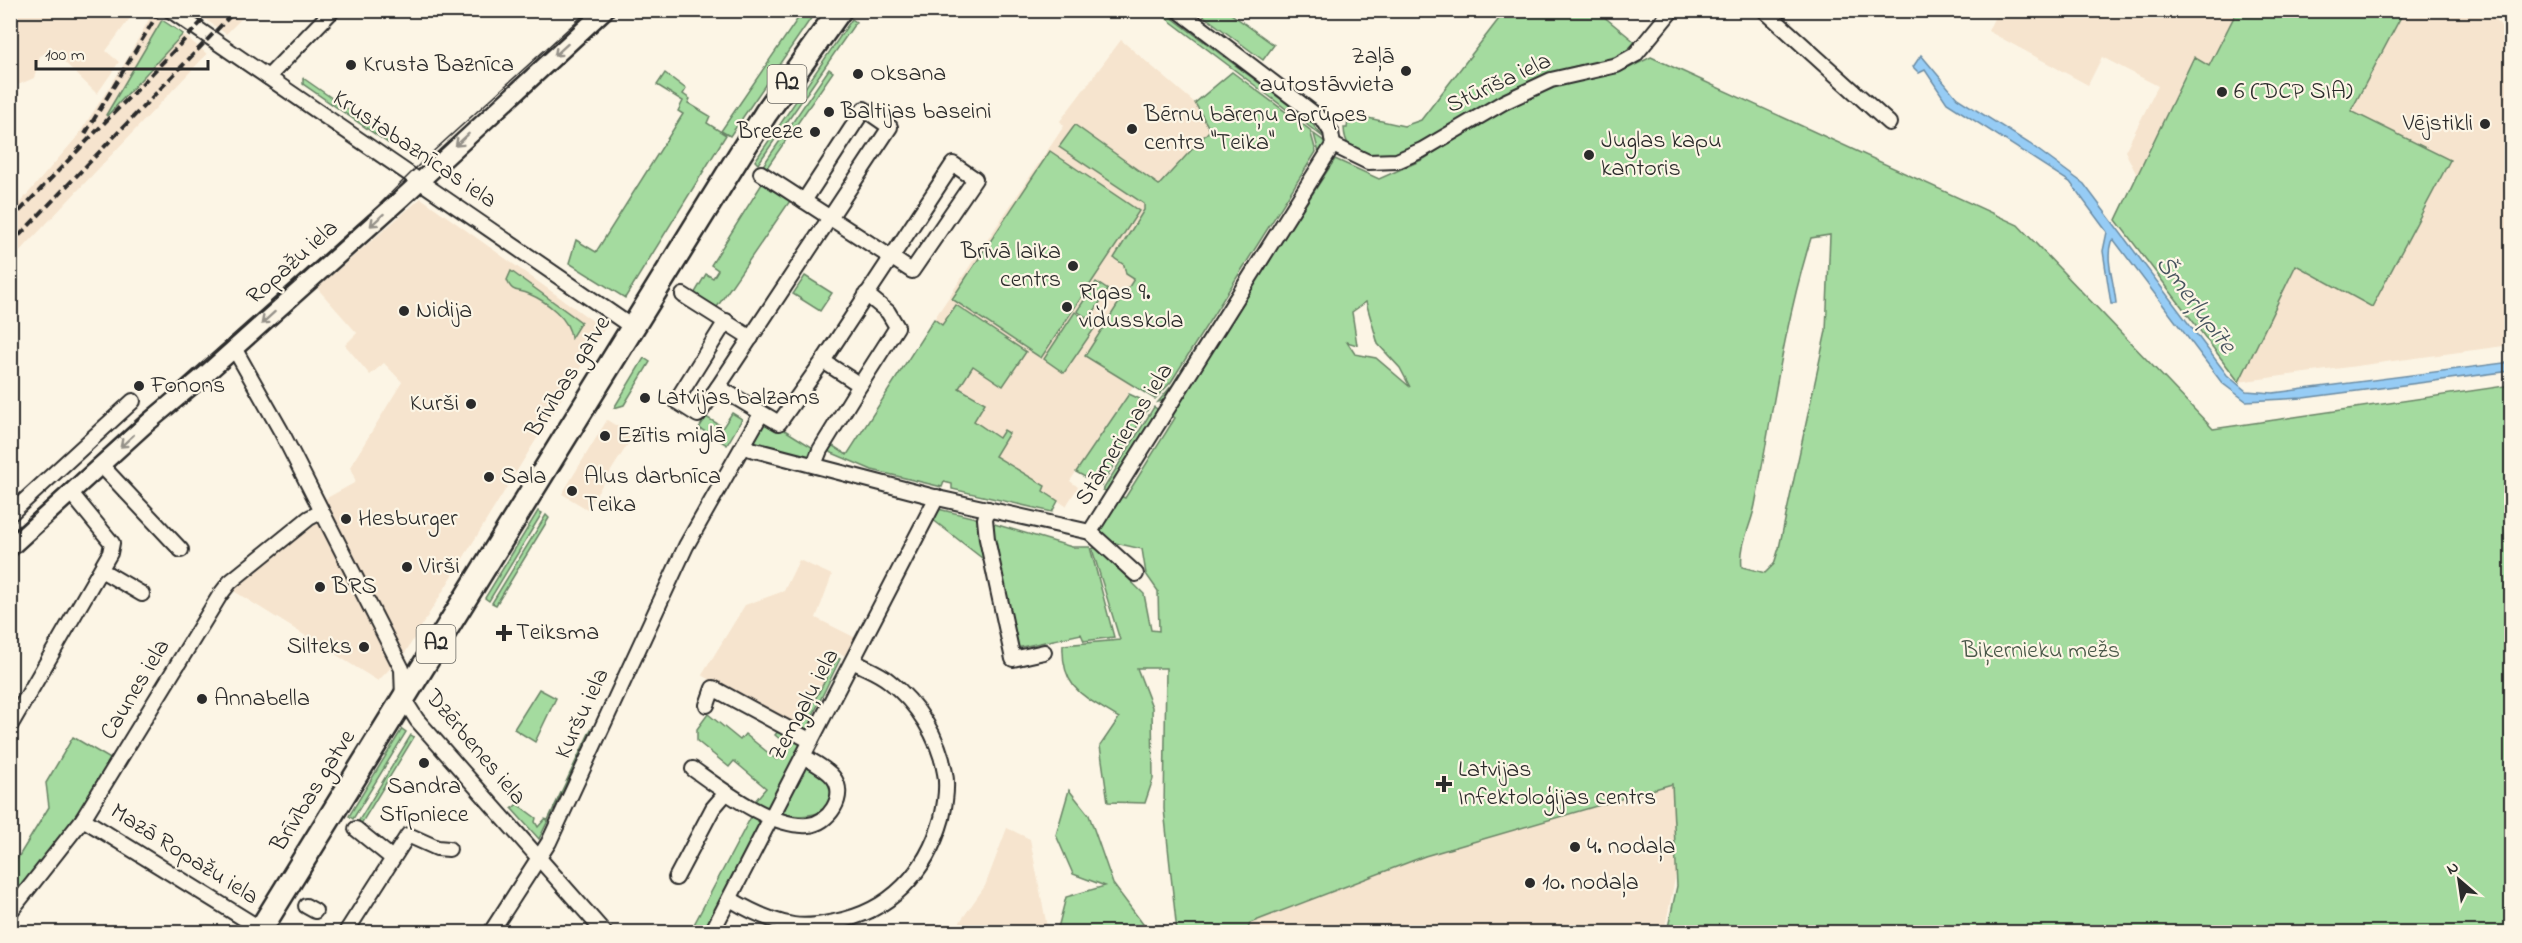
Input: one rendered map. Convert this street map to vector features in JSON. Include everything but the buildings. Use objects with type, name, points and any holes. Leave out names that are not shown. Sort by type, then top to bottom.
[{"type":"highway","name":"Brīvības gatve","points":[[260,931],[766,113],[840,10]]},
{"type":"street","name":"Krustabaznīcas iela","points":[[170,10],[632,327]]},
{"type":"street","points":[[268,77],[333,10]]},
{"type":"street","name":"Ropažu iela","points":[[10,549],[605,10]]},
{"type":"street","points":[[1178,10],[1318,116],[1331,132],[1333,145]]},
{"type":"street","name":"Stūrīša iela","points":[[1333,145],[1368,162],[1397,161],[1422,150],[1504,102],[1551,80],[1617,65],[1635,55],[1672,10]]},
{"type":"street","points":[[1764,10],[1889,123]]},
{"type":"street","points":[[726,321],[676,401],[698,415],[752,338],[829,217],[891,127],[864,109],[804,201]]},
{"type":"street","name":"Stāmerienas iela","points":[[743,447],[937,497],[1090,532],[1333,145]]},
{"type":"street","points":[[718,387],[779,423],[823,361],[866,294],[891,257],[953,164],[975,179],[912,271],[891,257],[829,217],[761,174]]},
{"type":"street","points":[[814,465],[820,450],[897,327],[888,312],[866,294]]},
{"type":"street","points":[[683,295],[752,338]]},
{"type":"street","name":"Dzērbenes iela","points":[[234,348],[281,431],[402,669],[403,698],[417,720],[604,933]]},
{"type":"street","points":[[823,361],[860,385]]},
{"type":"street","points":[[10,514],[130,404],[146,424]]},
{"type":"street","name":"Kuršu iela","points":[[491,933],[539,859],[686,546],[761,414]]},
{"type":"street","points":[[101,465],[181,550]]},
{"type":"street","points":[[10,726],[101,570],[112,543],[71,493]]},
{"type":"street","name":"Zemgaļu iela","points":[[712,933],[937,497]]},
{"type":"street","points":[[988,509],[985,519],[987,539],[1012,659],[1044,652]]},
{"type":"street","name":"Caunes iela","points":[[10,912],[83,819],[230,582],[309,518],[321,512]]},
{"type":"street","points":[[1090,532],[1136,574]]},
{"type":"street","points":[[101,570],[142,594]]},
{"type":"street","points":[[730,899],[766,918],[794,925],[818,925],[852,919],[872,911],[896,896],[926,860],[938,832],[945,805],[946,774],[938,745],[912,703],[889,681],[853,661]]},
{"type":"street","points":[[707,705],[713,688],[811,741]]},
{"type":"street","points":[[693,769],[726,793],[772,818],[807,825],[822,821],[832,811],[837,799],[834,778],[803,756]]},
{"type":"street","points":[[676,878],[713,808],[726,793]]},
{"type":"street","name":"Mazā Ropažu iela","points":[[83,819],[260,931]]},
{"type":"street","points":[[356,829],[392,858]]},
{"type":"street","points":[[346,933],[408,835],[426,844],[449,849]]},
{"type":"shaded area","points":[[11,10],[120,11],[130,18],[106,51],[119,62],[97,94],[52,50],[40,56],[34,78],[11,88]]},
{"type":"shaded area","points":[[1998,10],[2490,11],[2511,39],[2511,345],[2238,382],[2167,284],[2149,200],[2125,151],[2158,86],[2102,57],[2088,85],[1988,31]]},
{"type":"shaded area","points":[[209,11],[249,11],[226,34],[202,17]]},
{"type":"shaded area","points":[[152,14],[162,20],[106,115],[183,34],[207,54],[11,261],[11,213],[77,137],[123,66]]},
{"type":"shaded area","name":"Rīgas 9. vidusskola","points":[[1121,40],[1195,103],[1229,76],[1134,385],[1070,481],[1078,487],[1066,506],[1049,495],[952,484],[872,466],[926,331],[1064,126],[1060,121]]},
{"type":"shaded area","points":[[421,198],[604,329],[405,653],[378,681],[229,588],[332,512],[325,499],[356,482],[350,467],[402,382],[384,363],[370,375],[345,345],[357,333],[317,288]]},
{"type":"shaded area","points":[[607,420],[633,436],[587,509],[562,494]]},
{"type":"shaded area","points":[[799,560],[832,575],[816,618],[856,638],[846,656],[839,653],[800,730],[702,675],[745,605],[784,591]]},
{"type":"shaded area","name":"Latvijas Infektoloģijas centrs","points":[[1734,594],[1664,932],[1207,932]]},
{"type":"shaded area","points":[[1007,828],[1030,839],[1048,932],[953,932],[985,886]]},
{"type":"green space","points":[[803,11],[816,11],[730,136],[721,131]]},
{"type":"green space","points":[[1197,11],[1227,11],[1274,45],[1263,60]]},
{"type":"green space","points":[[1505,11],[1597,11],[1635,42],[1612,59],[1568,68],[1526,83],[1408,150],[1388,155],[1367,156],[1351,147],[1346,139],[1344,128],[1347,128],[1348,120],[1355,115],[1404,126],[1421,120]]},
{"type":"green space","points":[[2237,11],[2404,11],[2351,111],[2450,160],[2372,307],[2296,265],[2239,382],[2116,220],[2194,57],[2209,66]]},
{"type":"green space","points":[[1167,14],[1310,121],[1323,137],[1162,15]]},
{"type":"green space","points":[[852,19],[856,22],[758,164],[755,161]]},
{"type":"green space","points":[[162,20],[183,34],[107,116],[106,115]]},
{"type":"green space","name":"Biķernieku mežs","points":[[1651,57],[2018,225],[2213,429],[2511,385],[2511,932],[1667,932],[1677,886],[1672,784],[1425,856],[1250,923],[1247,932],[1177,932],[1164,809],[1166,668],[1137,668],[1152,707],[1153,779],[1145,803],[1108,802],[1100,746],[1119,718],[1086,698],[1078,690],[1066,672],[1063,660],[1063,645],[1120,640],[1092,549],[1096,547],[1144,594],[1151,630],[1159,631],[1158,591],[1146,574],[1142,549],[1111,542],[1101,532],[1101,523],[1118,495],[1125,498],[1175,418],[1170,414],[1335,159],[1379,179],[1424,159],[1474,126],[1555,85],[1629,68]],"holes":[[[1830,235],[1826,331],[1779,548],[1774,564],[1765,573],[1742,567],[1742,551],[1755,505],[1793,304],[1811,238]],[[1366,302],[1378,344],[1400,368],[1410,387],[1376,358],[1355,354],[1347,342],[1357,345],[1352,312]]]},
{"type":"green space","points":[[829,69],[833,72],[766,169],[762,167]]},
{"type":"green space","points":[[1232,72],[1310,130],[1316,152],[1171,382],[1155,399],[1085,356],[1134,279],[1126,274],[1124,265],[1114,258],[1144,210],[1144,204],[1059,147],[1075,125],[1159,185],[1210,130],[1195,103]]},
{"type":"green space","points":[[665,73],[686,89],[683,94],[690,99],[688,103],[710,116],[707,123],[726,135],[625,298],[569,263],[576,240],[596,252],[683,114],[678,111],[683,101],[657,85]]},
{"type":"green space","points":[[303,78],[392,140],[388,143],[303,84]]},
{"type":"green space","points":[[1314,134],[1325,142],[1325,149],[1168,399],[1158,402],[1173,384],[1319,153]]},
{"type":"green space","points":[[1050,151],[1139,211],[1041,358],[952,299]]},
{"type":"green space","points":[[765,179],[792,198],[715,310],[693,296],[706,274],[713,278],[718,270],[711,265]]},
{"type":"green space","points":[[511,271],[581,322],[571,338],[570,331],[562,318],[549,306],[536,297],[511,287],[507,280]]},
{"type":"green space","points":[[805,276],[832,293],[820,311],[793,294]]},
{"type":"green space","points":[[1096,282],[1108,290],[1089,319],[1077,311]]},
{"type":"green space","points":[[956,305],[1026,352],[1003,386],[973,366],[959,388],[985,403],[974,421],[999,438],[1004,430],[1009,433],[995,456],[1045,486],[1043,491],[1058,501],[1052,512],[952,489],[952,484],[944,482],[942,487],[872,470],[825,450],[830,444],[847,455],[934,319],[942,325]]},
{"type":"green space","points":[[1075,312],[1096,326],[1064,373],[1044,359]]},
{"type":"green space","points":[[644,358],[650,362],[624,405],[614,408]]},
{"type":"green space","points":[[1129,394],[1151,404],[1101,486],[1076,472]]},
{"type":"green space","points":[[1154,407],[1157,409],[1157,415],[1108,492],[1103,490]]},
{"type":"green space","points":[[732,413],[742,419],[727,445],[699,428],[706,417],[723,427]]},
{"type":"green space","points":[[761,420],[781,431],[783,429],[815,449],[810,457],[757,445],[754,440]]},
{"type":"green space","points":[[934,508],[980,519],[987,562],[932,519]]},
{"type":"green space","points":[[538,511],[542,513],[489,601],[485,598]]},
{"type":"green space","points":[[546,515],[549,518],[496,605],[492,603]]},
{"type":"green space","points":[[991,523],[1072,547],[1090,547],[1114,637],[1084,641],[1081,634],[1017,648],[994,552]]},
{"type":"green space","points":[[837,658],[840,659],[813,715],[814,720],[809,730],[801,726]]},
{"type":"green space","points":[[539,689],[556,698],[535,742],[514,729]]},
{"type":"green space","points":[[708,714],[740,740],[745,734],[777,760],[788,746],[775,735],[780,729],[800,741],[801,746],[768,807],[755,806],[755,801],[766,788],[734,761],[729,767],[697,741],[697,729]]},
{"type":"green space","points":[[402,729],[406,732],[353,819],[349,816]]},
{"type":"green space","points":[[593,729],[539,839],[512,809],[517,804],[536,818],[535,822],[538,827],[545,819],[548,820]]},
{"type":"green space","points":[[411,735],[414,737],[361,824],[358,822]]},
{"type":"green space","points":[[73,737],[114,761],[81,813],[11,902],[11,869],[49,807],[46,783]]},
{"type":"green space","points":[[806,763],[834,786],[828,806],[812,815],[798,816],[780,813]]},
{"type":"green space","points":[[1069,790],[1089,815],[1113,884],[1149,932],[1057,932],[1066,897],[1105,886],[1073,874],[1056,835]]},
{"type":"green space","points":[[752,815],[760,823],[703,932],[690,932]]},
{"type":"water","points":[[1921,55],[1957,98],[2030,144],[2084,184],[2227,375],[2246,391],[2273,393],[2511,362],[2511,371],[2303,398],[2246,401],[2222,383],[2114,240],[2111,242],[2109,257],[2116,304],[2111,304],[2103,251],[2107,232],[2070,182],[1947,103],[1925,70],[1919,73],[1913,67]]},
{"type":"tram line","points":[[10,534],[378,206],[427,157],[589,10]]},
{"type":"railway","points":[[85,134],[160,10]]},
{"type":"railway","points":[[10,221],[213,10]]},
{"type":"railway","points":[[10,245],[236,10]]},
{"type":"place","name":"Krusta Baznīca","points":[[351,65]]},
{"type":"place","name":"Zaļā autostāvvieta","points":[[1406,71]]},
{"type":"place","name":"Oksana","points":[[858,74]]},
{"type":"place","name":"6 (DCP SIA)","points":[[2222,92]]},
{"type":"place","name":"Baltijas baseini","points":[[829,112]]},
{"type":"place","name":"Vējstikli","points":[[2485,124]]},
{"type":"place","name":"Bērnu bāreņu aprūpes centrs \"Teika\"","points":[[1132,129]]},
{"type":"place","name":"Breeze","points":[[815,132]]},
{"type":"place","name":"Juglas kapu kantoris","points":[[1589,155]]},
{"type":"place","name":"Brīvā laika centrs","points":[[1073,266]]},
{"type":"place","name":"Rīgas 9. vidusskola","points":[[1067,307]]},
{"type":"place","name":"Nidija","points":[[404,311]]},
{"type":"place","name":"Fonons","points":[[139,386]]},
{"type":"place","name":"Latvijas balzams","points":[[645,398]]},
{"type":"place","name":"Kurši","points":[[471,404]]},
{"type":"place","name":"Ezītis miglā","points":[[605,436]]},
{"type":"place","name":"Sala","points":[[489,477]]},
{"type":"place","name":"Alus darbnīca Teika","points":[[572,491]]},
{"type":"place","name":"Hesburger","points":[[346,519]]},
{"type":"place","name":"Virši","points":[[407,567]]},
{"type":"place","name":"BRS","points":[[320,587]]},
{"type":"place","name":"Teiksma","points":[[504,633]]},
{"type":"place","name":"Silteks","points":[[364,647]]},
{"type":"place","name":"Annabella","points":[[202,699]]},
{"type":"place","name":"Sandra Stīpniece","points":[[424,763]]},
{"type":"place","name":"Latvijas Infektoloģijas centrs","points":[[1444,784]]},
{"type":"place","name":"4. nodaļa","points":[[1575,847]]},
{"type":"place","name":"10. nodaļa","points":[[1530,883]]},
{"type":"water label","name":"Šmerļupīte","points":[[2195,305]]}]
